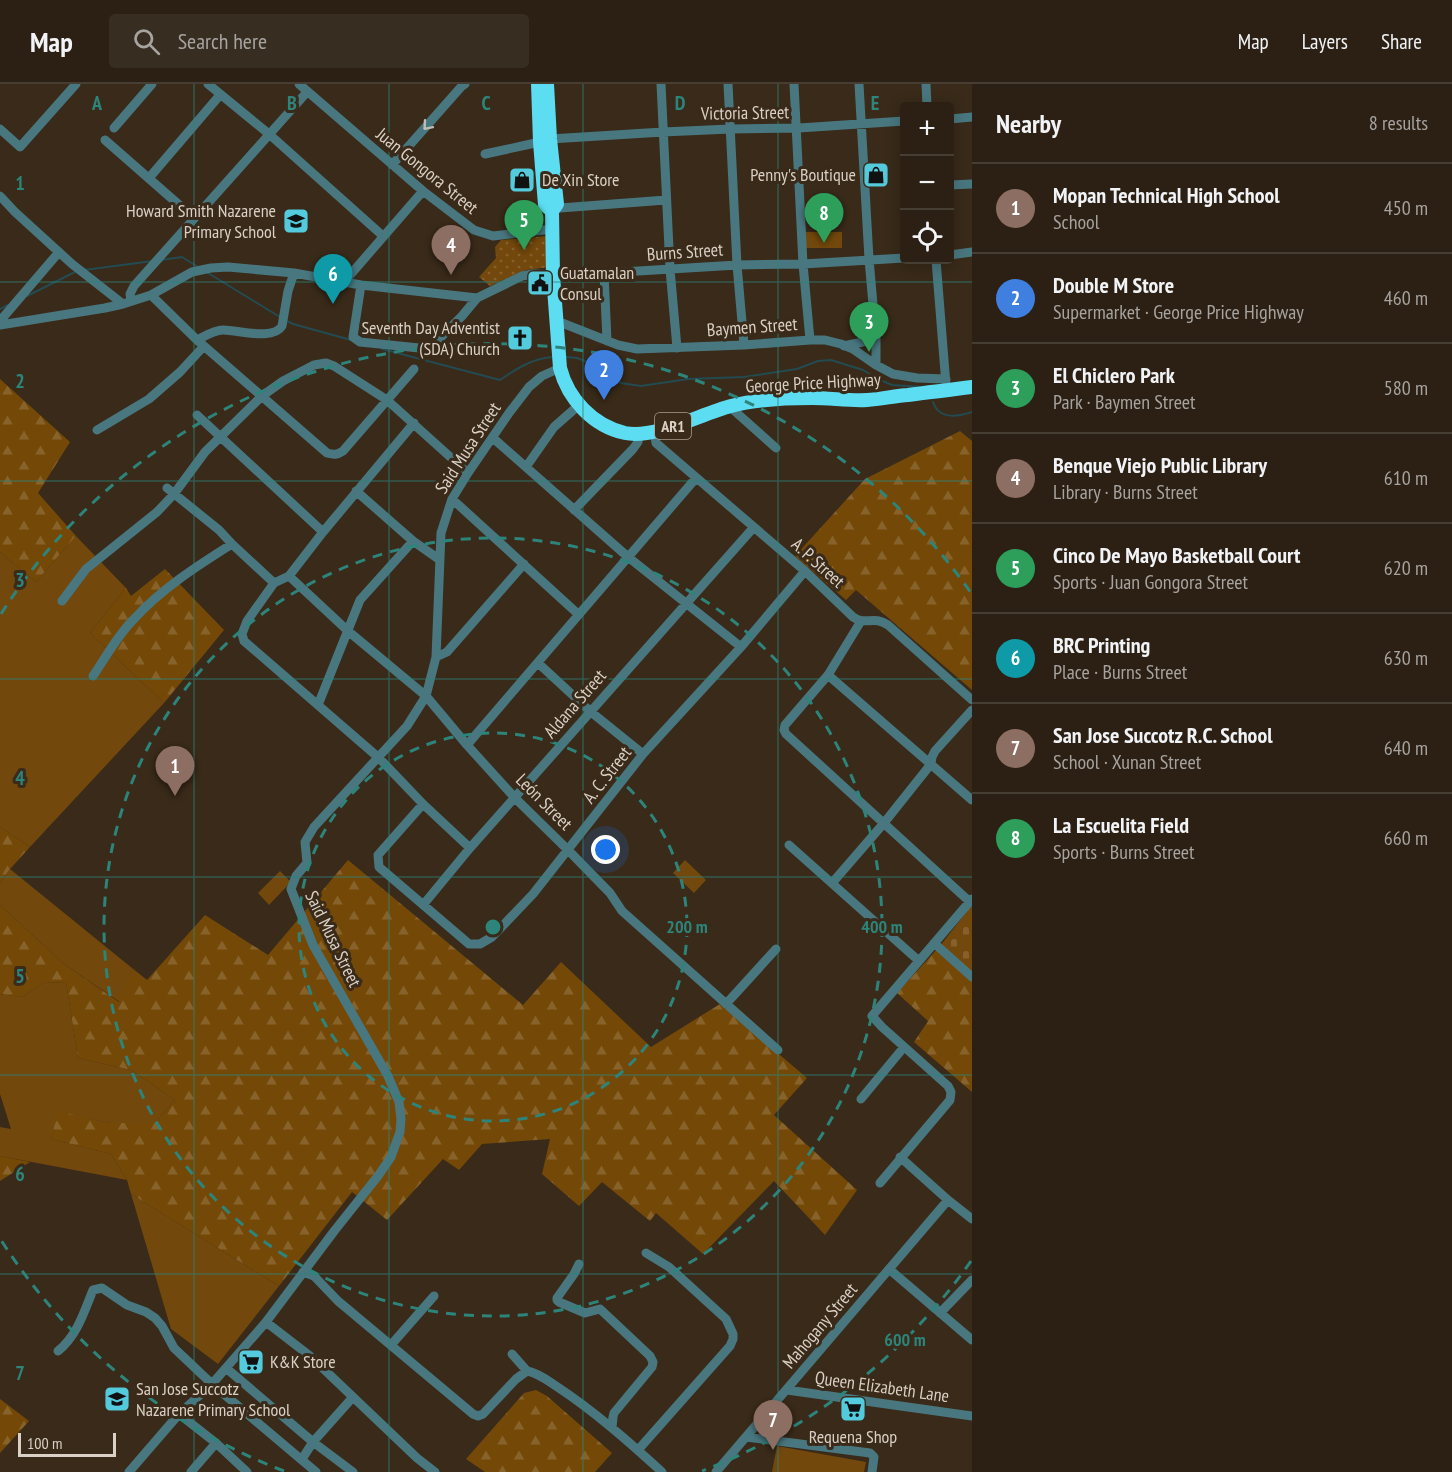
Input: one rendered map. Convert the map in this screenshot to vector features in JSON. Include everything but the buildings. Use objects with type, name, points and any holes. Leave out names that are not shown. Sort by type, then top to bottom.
[{"type":"highway","name":"AR1","points":[[538,84],[545,141],[557,204],[552,211]]},
{"type":"highway","name":"AR1","points":[[545,141],[547,84]]},
{"type":"highway","name":"George Price Highway","points":[[552,211],[553,274],[560,368],[573,398],[609,427],[626,433],[654,431],[729,406],[757,400],[810,398],[867,400],[946,385],[972,387]]},
{"type":"street","points":[[0,129],[20,147],[76,84]]},
{"type":"street","points":[[114,128],[152,84]]},
{"type":"street","points":[[208,84],[269,134],[383,236]]},
{"type":"street","name":"Juan Gongora Street","points":[[299,84],[423,191],[474,230],[493,236],[552,229]]},
{"type":"street","points":[[661,84],[670,269],[677,348]]},
{"type":"street","points":[[728,84],[744,345]]},
{"type":"street","points":[[794,84],[803,264],[810,340]]},
{"type":"street","points":[[859,84],[876,365]]},
{"type":"street","points":[[926,84],[927,102]]},
{"type":"street","points":[[392,165],[462,85]]},
{"type":"street","points":[[127,302],[134,286],[307,92]]},
{"type":"street","points":[[149,178],[220,95]]},
{"type":"street","points":[[954,118],[972,117]]},
{"type":"street","name":"Victoria Street","points":[[485,153],[545,141],[663,132],[796,128],[900,121]]},
{"type":"street","points":[[105,140],[194,218]]},
{"type":"street","points":[[954,185],[972,184]]},
{"type":"street","points":[[344,282],[423,191]]},
{"type":"street","points":[[0,196],[72,264],[127,302]]},
{"type":"street","points":[[552,211],[560,208],[666,200]]},
{"type":"street","points":[[0,323],[60,252]]},
{"type":"street","points":[[954,254],[972,252]]},
{"type":"street","name":"Burns Street","points":[[477,298],[522,276],[533,274],[604,273],[900,258]]},
{"type":"street","points":[[936,264],[946,385]]},
{"type":"street","points":[[0,323],[105,308],[151,295],[192,272],[228,267],[294,273],[361,285],[477,298]]},
{"type":"street","points":[[97,430],[149,399],[180,372],[200,343],[215,331],[274,333],[279,331],[294,273]]},
{"type":"street","points":[[604,273],[607,341]]},
{"type":"street","points":[[361,285],[352,337],[360,342],[429,349],[477,298]]},
{"type":"street","points":[[151,295],[200,343],[332,455],[343,451],[414,369]]},
{"type":"street","name":"Baymen Street","points":[[557,321],[607,341],[637,349],[810,340],[833,342],[861,354],[886,371],[946,385]]},
{"type":"street","points":[[844,346],[876,339]]},
{"type":"street","points":[[62,601],[86,569],[157,512],[171,491],[205,452],[262,396],[314,365],[326,363],[334,366],[387,400],[468,473]]},
{"type":"street","name":"Said Musa Street","points":[[129,1472],[179,1414],[212,1384],[266,1322],[391,1157],[400,1132],[399,1102],[388,1076],[313,945],[291,890],[296,876],[307,863],[305,842],[314,827],[380,758],[407,726],[426,696],[436,657],[441,533],[452,499],[529,387],[542,376],[560,368]]},
{"type":"street","points":[[526,467],[554,427],[579,405]]},
{"type":"street","points":[[729,406],[776,448]]},
{"type":"street","points":[[197,415],[323,532]]},
{"type":"street","points":[[414,423],[288,576],[274,583],[247,621],[242,634],[244,641],[380,758],[423,804],[470,848]]},
{"type":"street","name":"A. P. Street","points":[[654,431],[656,443],[805,571],[853,617],[861,621],[878,620],[888,625],[972,700]]},
{"type":"street","points":[[574,510],[633,449],[638,442],[639,433]]},
{"type":"street","points":[[493,438],[628,557],[741,647]]},
{"type":"street","points":[[467,745],[696,478]]},
{"type":"street","points":[[171,491],[219,531],[274,583]]},
{"type":"street","points":[[356,491],[413,541],[440,560]]},
{"type":"street","points":[[452,499],[578,614]]},
{"type":"street","name":"Aldana Street","points":[[423,905],[470,848],[754,527]]},
{"type":"street","points":[[318,705],[360,600],[413,541]]},
{"type":"street","points":[[93,676],[122,633],[146,607],[183,576],[232,544]]},
{"type":"street","points":[[436,657],[447,651],[524,564]]},
{"type":"street","name":"A. C. Street","points":[[423,804],[378,855],[379,867],[469,944],[480,944],[492,937],[533,894],[643,754],[741,647],[805,571]]},
{"type":"street","name":"León Street","points":[[288,576],[348,631],[426,696],[515,798],[610,893],[622,911],[778,1050]]},
{"type":"street","points":[[861,621],[828,675],[785,724],[784,730],[971,901],[872,1016],[948,1086],[951,1092],[950,1100],[880,1183]]},
{"type":"street","points":[[538,663],[643,754]]},
{"type":"street","points":[[828,675],[972,800]]},
{"type":"street","points":[[832,882],[884,823],[931,764],[935,751],[972,710]]},
{"type":"street","points":[[789,845],[919,961]]},
{"type":"street","points":[[934,944],[972,977]]},
{"type":"street","points":[[726,1004],[776,949]]},
{"type":"street","points":[[861,1100],[904,1047]]},
{"type":"street","points":[[900,1157],[972,1219]]},
{"type":"street","name":"Mahogany Street","points":[[716,1472],[948,1200]]},
{"type":"street","points":[[638,1450],[730,1346],[733,1339],[726,1319],[669,1267],[646,1253]]},
{"type":"street","points":[[579,1264],[557,1300],[580,1312],[589,1313],[600,1309],[650,1356],[653,1362],[652,1367],[614,1413],[612,1428]]},
{"type":"street","points":[[889,1269],[972,1340]]},
{"type":"street","points":[[303,1272],[314,1276],[338,1301],[468,1412],[478,1416],[483,1414],[503,1391],[527,1371]]},
{"type":"street","points":[[940,1313],[972,1280]]},
{"type":"street","points":[[58,1351],[66,1345],[78,1327],[93,1290],[102,1288],[127,1305],[155,1318],[174,1348],[212,1384],[316,1472]]},
{"type":"street","points":[[391,1345],[434,1296]]},
{"type":"street","points":[[266,1322],[310,1356],[417,1458],[435,1472]]},
{"type":"street","points":[[512,1354],[527,1371],[541,1376],[572,1396],[662,1472]]},
{"type":"street","points":[[226,1368],[353,1472]]},
{"type":"street","name":"Queen Elizabeth Lane","points":[[787,1390],[972,1416]]},
{"type":"street","points":[[302,1459],[353,1397]]},
{"type":"street","points":[[179,1414],[216,1443],[247,1472]]},
{"type":"street","points":[[746,1437],[870,1454],[874,1458],[874,1472]]},
{"type":"street","points":[[191,1472],[216,1443]]},
{"type":"green space","points":[[806,232],[842,232],[842,248],[806,248]]},
{"type":"green space","points":[[547,236],[550,267],[526,270],[490,286],[479,277],[496,258],[495,247],[501,240]]},
{"type":"green space","points":[[0,379],[70,442],[38,493],[76,536],[36,582],[0,552]]},
{"type":"green space","points":[[960,431],[972,441],[972,690],[856,590],[846,600],[795,556],[865,479]]},
{"type":"green space","points":[[76,536],[126,588],[90,633],[164,703],[30,847],[0,827],[0,552],[36,582]]},
{"type":"green space","points":[[165,569],[224,630],[164,703],[90,633],[126,588],[131,596]]},
{"type":"green space","points":[[0,827],[30,847],[0,883]]},
{"type":"green space","points":[[348,860],[523,1005],[561,962],[651,1047],[720,1004],[807,1078],[774,1115],[857,1190],[825,1235],[774,1181],[703,1254],[656,1213],[650,1221],[602,1182],[579,1206],[542,1174],[550,1139],[482,1144],[459,1170],[443,1159],[387,1220],[352,1192],[279,1286],[131,1194],[127,1180],[111,1154],[51,1139],[58,1111],[109,1123],[155,1123],[175,1100],[131,1070],[78,1058],[66,982],[43,983],[22,997],[0,994],[0,905],[64,964],[119,1002],[132,968],[147,980],[205,915],[268,955]]},
{"type":"green space","points":[[685,860],[706,880],[694,893],[673,873]]},
{"type":"green space","points":[[10,869],[132,968],[120,1002],[64,964],[0,905],[0,883]]},
{"type":"green space","points":[[280,871],[291,882],[269,905],[258,893]]},
{"type":"green space","points":[[972,905],[972,974],[940,946]]},
{"type":"green space","points":[[939,947],[972,978],[972,1092],[914,1042],[928,1021],[897,993]]},
{"type":"green space","points":[[66,982],[78,1058],[131,1070],[175,1100],[155,1123],[109,1123],[59,1112],[51,1139],[111,1154],[127,1180],[0,1156],[0,1127],[11,1129],[0,1094],[0,994],[22,997],[43,983]]},
{"type":"green space","points":[[0,1156],[30,1162],[0,1181]]},
{"type":"green space","points":[[131,1194],[279,1286],[218,1364],[171,1329]]},
{"type":"green space","points":[[536,1390],[547,1396],[612,1453],[595,1472],[485,1472],[466,1459],[524,1393]]},
{"type":"green space","points":[[0,1399],[29,1421],[0,1453]]},
{"type":"green space","points":[[777,1446],[866,1462],[864,1472],[772,1472]]},
{"type":"waterway","points":[[161,260],[182,257],[198,267]]},
{"type":"waterway","points":[[84,270],[153,261]]},
{"type":"waterway","points":[[27,296],[75,272]]},
{"type":"waterway","points":[[208,273],[280,317]]},
{"type":"waterway","points":[[0,309],[8,305]]},
{"type":"waterway","points":[[285,320],[351,340]]},
{"type":"waterway","points":[[382,349],[500,380],[532,362],[553,357]]},
{"type":"waterway","points":[[566,357],[585,361],[621,383],[641,386],[688,379],[744,377],[797,369],[818,361],[831,360],[863,370],[892,385],[923,387]]},
{"type":"waterway","points":[[933,402],[940,412],[949,416],[972,412]]},
{"type":"place","name":"Penny's Boutique","points":[[876,175]]},
{"type":"place","name":"De Xin Store","points":[[522,180]]},
{"type":"place","name":"Howard Smith Nazarene Primary School","points":[[296,221]]},
{"type":"place","name":"La Escuelita Field","points":[[824,243]]},
{"type":"place","name":"Cinco De Mayo Basketball Court","points":[[524,250]]},
{"type":"place","name":"Benque Viejo Public Library","points":[[451,275]]},
{"type":"place","name":"Guatamalan Consul","points":[[540,283]]},
{"type":"place","name":"BRC Printing","points":[[333,304]]},
{"type":"place","name":"Seventh Day Adventist (SDA) Church","points":[[520,338]]},
{"type":"place","name":"El Chiclero Park","points":[[869,352]]},
{"type":"place","name":"Double M Store","points":[[604,400]]},
{"type":"place","name":"Mopan Technical High School","points":[[175,796]]},
{"type":"place","name":"K&K Store","points":[[251,1362]]},
{"type":"place","name":"San Jose Succotz Nazarene Primary School","points":[[117,1399]]},
{"type":"place","name":"Requena Shop","points":[[853,1409]]},
{"type":"place","name":"San Jose Succotz R.C. School","points":[[773,1450]]}]
